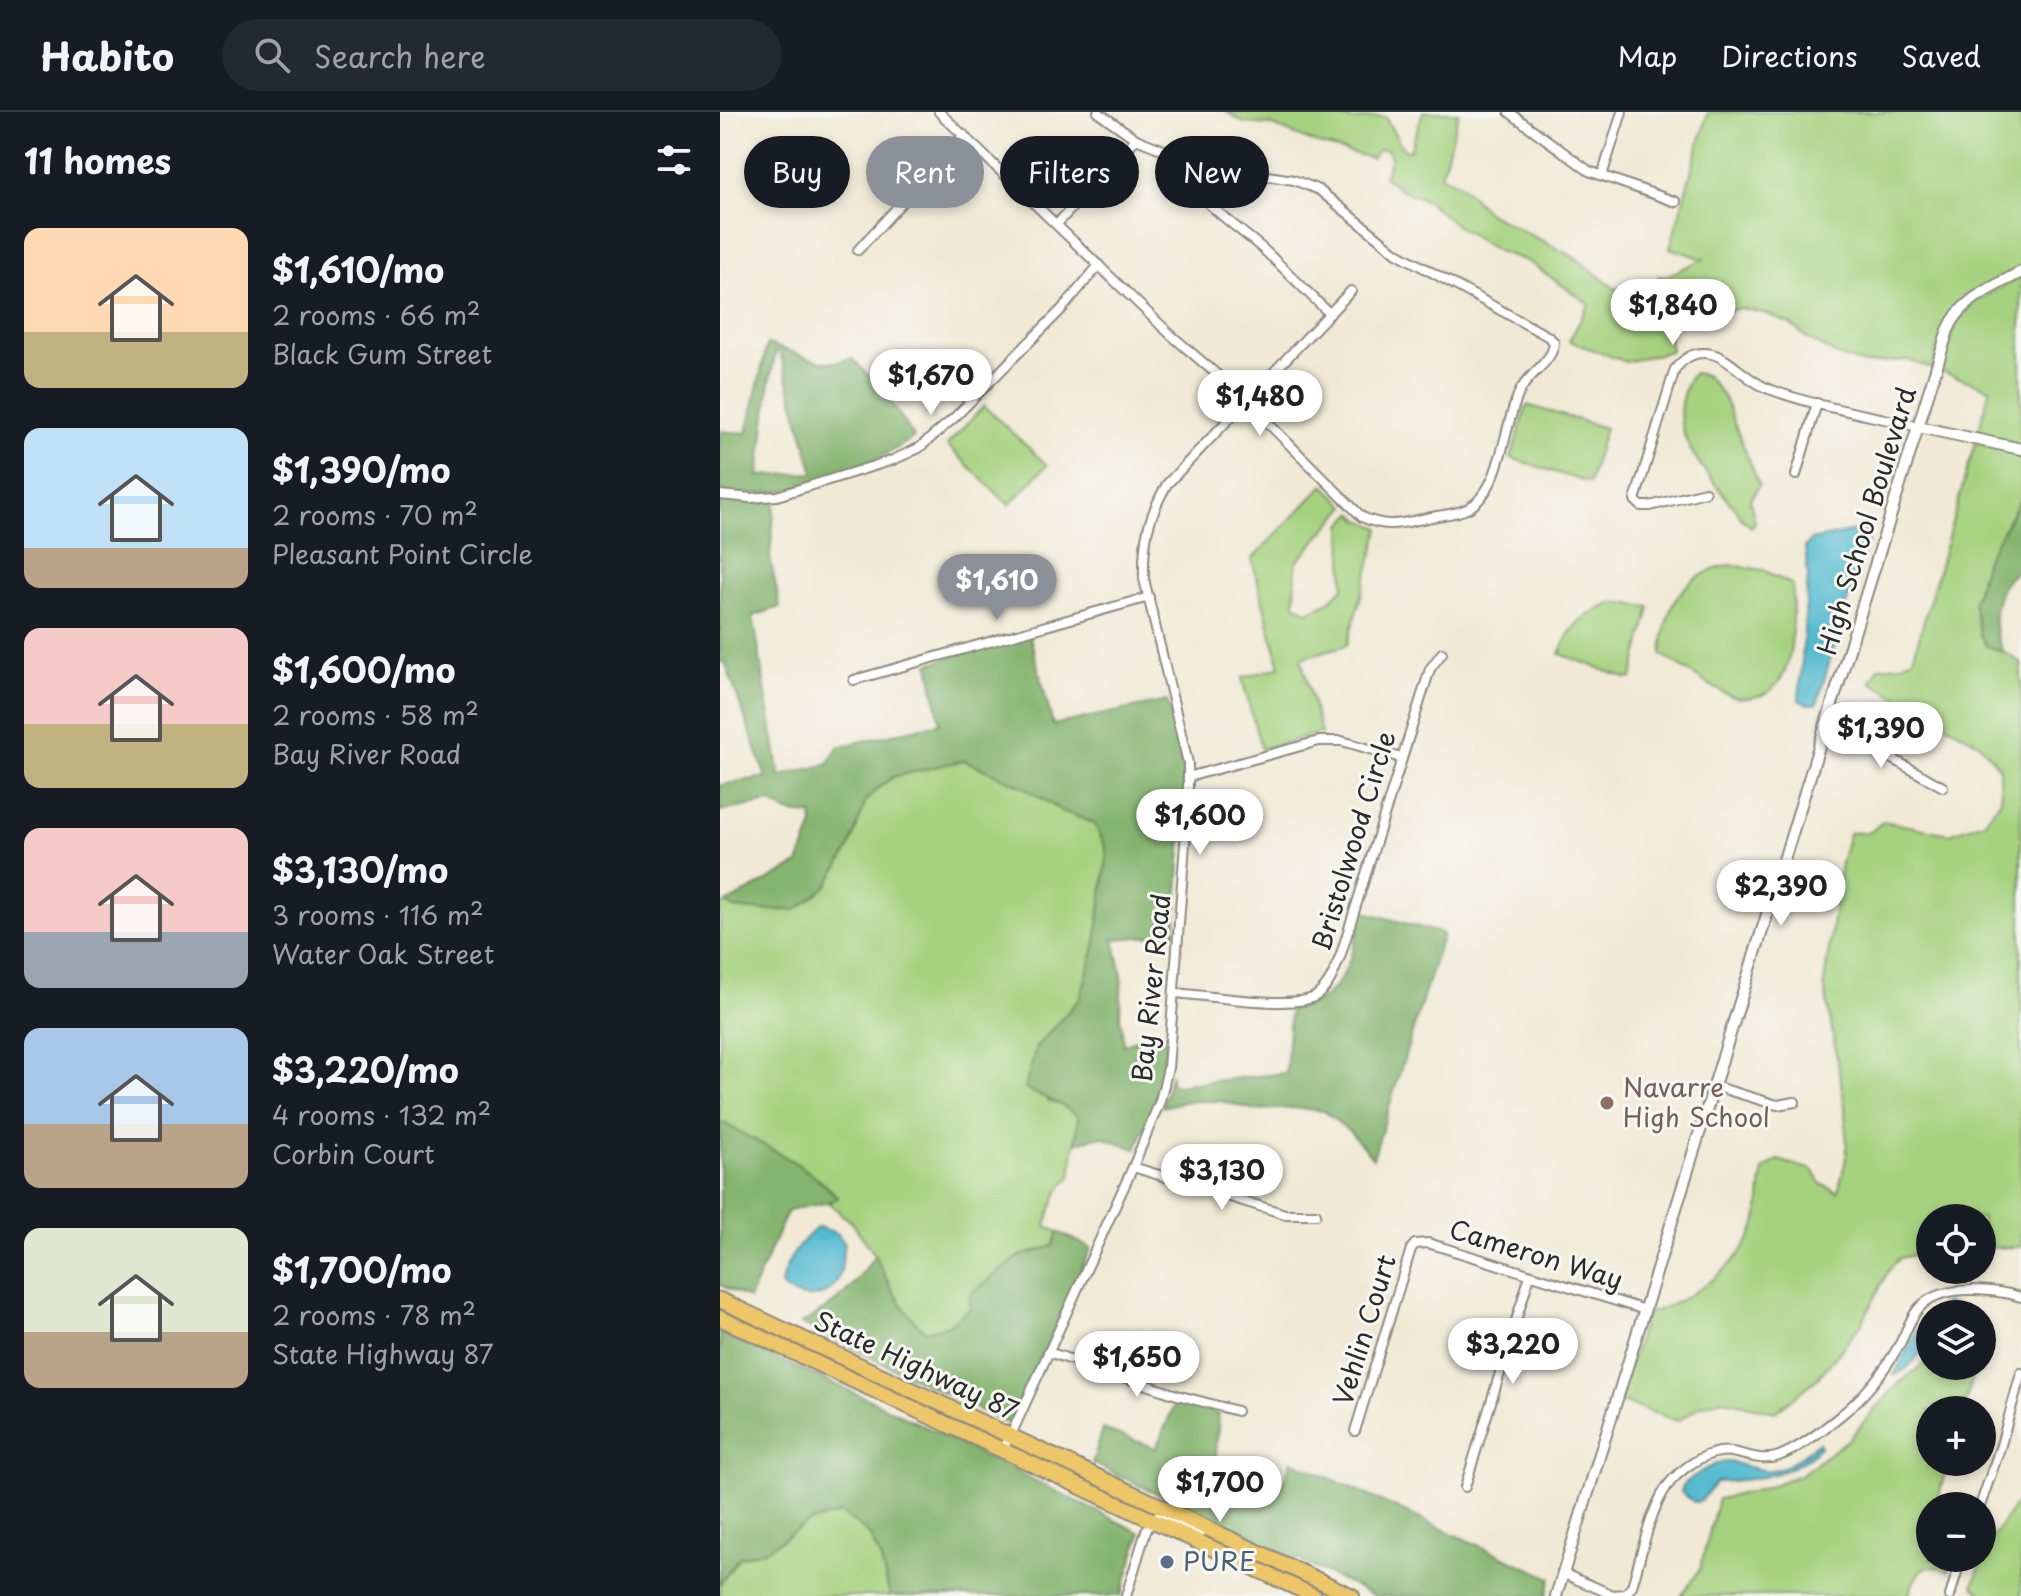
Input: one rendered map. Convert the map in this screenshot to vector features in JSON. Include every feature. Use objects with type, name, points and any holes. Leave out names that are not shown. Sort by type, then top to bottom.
[{"type":"highway","name":"State Highway 87","points":[[720,1300],[1006,1443],[1148,1499],[1352,1596]]},
{"type":"highway","points":[[720,1318],[1006,1443],[1152,1520],[1314,1596]]},
{"type":"street","points":[[939,112],[1246,401],[1362,517],[1389,526],[1468,508],[1481,497],[1494,474],[1519,392],[1528,377],[1552,352],[1554,342],[1397,253],[1319,190],[1294,180],[1269,176]]},
{"type":"street","points":[[1098,112],[1132,136]]},
{"type":"street","points":[[1509,112],[1589,171],[1676,202]]},
{"type":"street","points":[[1602,176],[1622,112]]},
{"type":"street","points":[[858,250],[964,135]]},
{"type":"street","points":[[1057,224],[1072,208]]},
{"type":"street","points":[[1216,208],[1330,314]]},
{"type":"street","points":[[720,495],[751,498],[777,496],[893,460],[919,448],[954,418],[1062,309],[1099,265]]},
{"type":"street","name":"High School Boulevard","points":[[1556,1596],[1642,1309],[1953,319],[1970,300],[2021,272]]},
{"type":"street","name":"Bay River Road","points":[[1006,1443],[1133,1167],[1165,1086],[1175,993],[1188,763],[1149,597],[1144,559],[1152,511],[1167,484],[1351,291]]},
{"type":"street","points":[[1705,492],[1650,506],[1641,506],[1635,500],[1672,377],[1685,357],[1702,353],[1715,354],[1765,388],[1817,403],[2021,449]]},
{"type":"street","points":[[1796,475],[1817,403]]},
{"type":"street","points":[[854,680],[1149,597]]},
{"type":"street","name":"Bristolwood Circle","points":[[1175,993],[1295,1003],[1308,1000],[1324,990],[1341,954],[1430,669],[1442,653]]},
{"type":"street","points":[[1824,734],[1855,738],[1943,787]]},
{"type":"street","points":[[1188,777],[1332,739],[1401,758]]},
{"type":"street","points":[[1714,1086],[1777,1105],[1795,1102]]},
{"type":"street","points":[[1133,1167],[1285,1214],[1316,1214]]},
{"type":"street","name":"Cameron Way","points":[[1417,1243],[1428,1243],[1642,1309]]},
{"type":"street","name":"Vehlin Court","points":[[1355,1431],[1411,1249],[1417,1243]]},
{"type":"street","points":[[1465,1487],[1530,1275]]},
{"type":"street","points":[[1562,1573],[1613,1595],[1626,1594],[1632,1586],[1659,1499],[1666,1486],[1687,1467],[1710,1454],[1723,1452],[1763,1459],[1779,1456],[1841,1416],[1886,1367],[1917,1310],[1939,1294],[1986,1292],[2021,1297]]},
{"type":"street","points":[[1048,1352],[1177,1395],[1237,1411]]},
{"type":"street","points":[[1985,1492],[2021,1373]]},
{"type":"street","points":[[1126,1596],[1154,1517],[1166,1517],[1256,1558],[1299,1571]]},
{"type":"street","points":[[1950,1596],[1957,1572]]},
{"type":"green space","points":[[1227,112],[1332,112],[1352,120],[1385,117],[1404,150],[1410,151],[1423,112],[1459,112],[1441,176],[1459,183],[1488,213],[1576,258],[1614,288],[1640,291],[1655,285],[1659,276],[1664,277],[1704,259],[1670,248],[1708,112],[2021,112],[2021,267],[1980,288],[1954,310],[1943,331],[1932,369],[1908,360],[1865,364],[1839,356],[1808,339],[1790,324],[1767,314],[1740,308],[1667,325],[1671,351],[1626,362],[1569,341],[1589,304],[1527,261],[1497,251],[1457,226],[1427,201],[1400,189],[1384,177],[1391,158],[1388,150],[1379,149],[1372,158],[1318,144],[1271,125],[1244,123]]},
{"type":"green space","points":[[2021,276],[2021,445],[1977,436],[1990,389],[1940,371],[1957,321],[1973,303]]},
{"type":"green space","points":[[767,344],[820,361],[852,358],[885,393],[914,437],[858,467],[813,483],[770,493],[720,491],[720,431],[747,433]],"holes":[[[776,351],[780,353],[814,473],[759,476],[770,380]]]},
{"type":"green space","points":[[1694,373],[1707,376],[1724,398],[1759,485],[1750,500],[1755,523],[1751,527],[1698,462],[1683,430],[1680,413],[1683,395]]},
{"type":"green space","points":[[1527,405],[1605,428],[1589,483],[1511,458]]},
{"type":"green space","points":[[984,406],[1047,465],[1009,505],[947,445]]},
{"type":"green space","points":[[1975,443],[2021,453],[2021,499],[2008,520],[1986,646],[2004,652],[2021,663],[2021,1247],[1996,1248],[1996,1204],[1916,1204],[1914,1255],[1900,1258],[1889,1269],[1862,1323],[1817,1379],[1775,1412],[1722,1399],[1700,1406],[1678,1421],[1619,1401],[1646,1314],[1677,1302],[1707,1284],[1745,1246],[1756,1225],[1763,1170],[1778,1160],[1813,1170],[1821,1184],[1838,1192],[1847,1155],[1845,1106],[1824,984],[1841,863],[1849,833],[1871,832],[1883,821],[1949,834],[1984,822],[2001,800],[2000,768],[1980,744],[1871,682],[1879,667],[1899,665],[1913,659]]},
{"type":"green space","points":[[1324,485],[1346,506],[1296,563],[1295,604],[1308,612],[1329,602],[1344,587],[1342,525],[1353,513],[1380,528],[1347,645],[1301,658],[1321,733],[1261,749],[1242,678],[1280,667],[1252,559]]},
{"type":"green space","points":[[720,498],[775,500],[770,558],[780,607],[753,616],[780,776],[828,764],[838,747],[940,723],[929,664],[1029,633],[1053,725],[1167,701],[1184,764],[1175,934],[1114,939],[1122,974],[1120,1016],[1124,1045],[1147,1034],[1167,1033],[1161,1085],[1136,1149],[1101,1136],[1076,1143],[1078,1116],[1025,1089],[1036,1047],[1080,998],[1096,943],[1107,856],[1094,823],[1062,811],[1020,785],[964,760],[893,777],[877,789],[866,800],[850,847],[827,886],[796,910],[753,910],[735,908],[726,903],[798,864],[813,825],[812,814],[790,812],[771,802],[720,811],[720,785],[766,777],[725,662],[720,662]]},
{"type":"green space","points":[[2021,499],[2021,564],[2004,584],[1995,610],[1995,627],[2004,652],[1986,646],[1980,635],[1973,603],[1986,559]]},
{"type":"green space","points":[[1730,565],[1763,570],[1793,585],[1792,634],[1786,667],[1780,681],[1769,691],[1755,697],[1731,696],[1662,655],[1667,621],[1678,595],[1699,577]]},
{"type":"green space","points":[[1617,602],[1650,607],[1632,678],[1628,679],[1560,654],[1569,634],[1581,620]]},
{"type":"green space","points":[[964,760],[1020,785],[1062,811],[1094,823],[1107,856],[1096,943],[1080,998],[1036,1047],[1046,1100],[1078,1116],[1071,1177],[1058,1193],[1046,1226],[1058,1232],[1053,1246],[1020,1256],[970,1309],[947,1326],[925,1332],[903,1310],[888,1286],[875,1255],[853,1224],[829,1203],[838,1197],[797,1164],[720,1121],[720,907],[726,903],[751,910],[796,910],[850,847],[866,800],[877,789],[893,777]]},
{"type":"green space","points":[[1362,911],[1443,934],[1373,1158],[1350,1132],[1324,1111],[1294,1108],[1256,1110],[1221,1101],[1188,1101],[1162,1107],[1171,1073],[1171,1083],[1176,1085],[1286,1073],[1290,1010],[1323,997],[1343,975]]},
{"type":"green space","points":[[720,1121],[797,1164],[838,1198],[787,1212],[749,1299],[720,1285]]},
{"type":"green space","points":[[1058,1232],[1091,1248],[1011,1425],[801,1324],[843,1295],[875,1255],[896,1296],[916,1323],[925,1331],[947,1326],[970,1309],[970,1294],[1020,1256],[1053,1246]]},
{"type":"green space","points":[[720,1333],[879,1404],[1141,1533],[1121,1596],[890,1596],[881,1560],[869,1534],[841,1513],[807,1523],[766,1550],[739,1557],[720,1584]]},
{"type":"green space","points":[[1916,1370],[1916,1380],[1972,1380],[1967,1396],[1916,1396],[1916,1476],[1944,1476],[1940,1492],[1916,1492],[1916,1572],[1920,1572],[1908,1596],[1681,1596],[1700,1569],[1718,1499],[1759,1490],[1800,1475],[1848,1440],[1898,1384]]},
{"type":"green space","points":[[1177,1399],[1219,1415],[1214,1479],[1273,1505],[1292,1461],[1551,1578],[1546,1596],[1375,1596],[1092,1463],[1103,1429],[1156,1448]]},
{"type":"green space","points":[[2021,1496],[2021,1596],[1984,1596],[1973,1585],[1978,1572],[1996,1572],[1996,1533]]},
{"type":"green space","points":[[841,1513],[869,1534],[881,1560],[890,1596],[720,1596],[720,1584],[739,1557],[766,1550],[807,1523]]},
{"type":"water","points":[[1865,529],[1869,532],[1868,541],[1817,704],[1808,704],[1799,700],[1808,576],[1805,547],[1811,540]]},
{"type":"water","points":[[818,1227],[837,1233],[844,1242],[842,1267],[836,1283],[830,1290],[814,1297],[788,1292],[781,1286],[785,1269],[805,1239]]},
{"type":"water","points":[[1915,1333],[1916,1357],[1894,1375]]},
{"type":"water","points":[[1819,1442],[1820,1447],[1809,1457],[1785,1470],[1759,1478],[1716,1482],[1701,1501],[1694,1502],[1681,1492],[1687,1481],[1716,1464],[1727,1462],[1759,1470],[1777,1469],[1796,1460]]},
{"type":"place","name":"Navarre High School","points":[[1607,1103]]},
{"type":"place","name":"PURE","points":[[1167,1562]]}]
